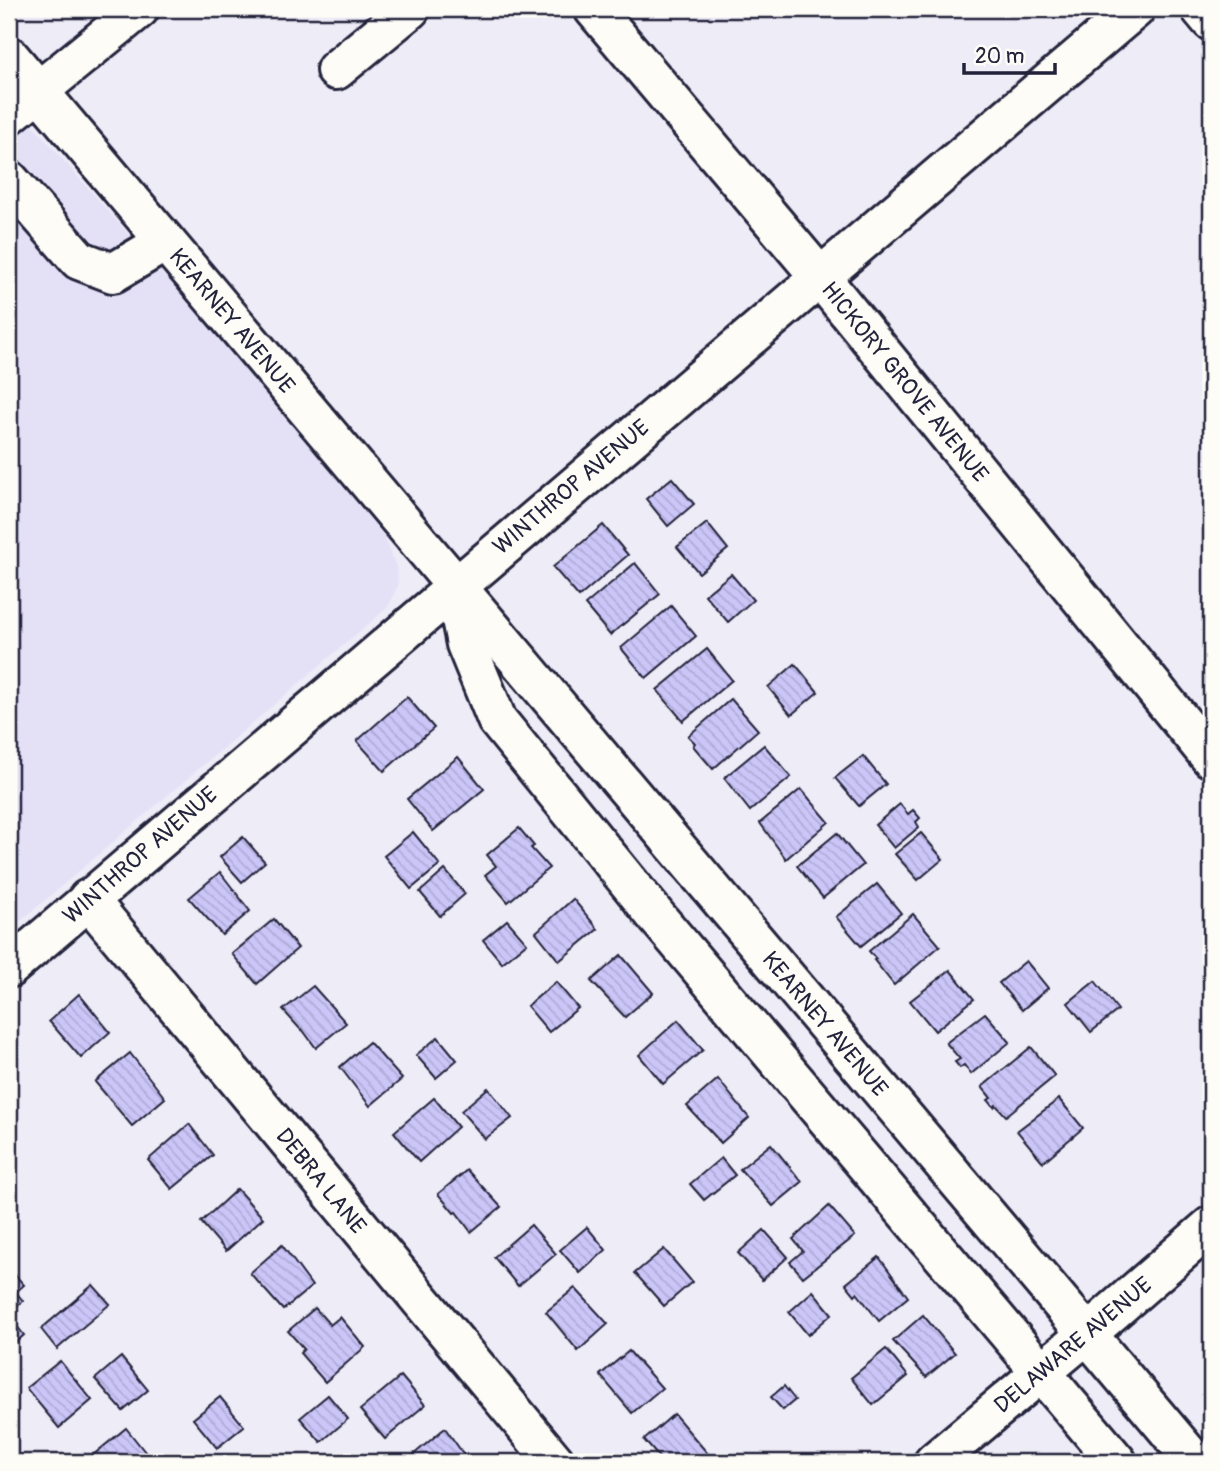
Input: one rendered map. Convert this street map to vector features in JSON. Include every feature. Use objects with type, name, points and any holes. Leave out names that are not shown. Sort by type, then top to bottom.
[{"type":"street","points":[[9,115],[139,9]]},
{"type":"street","points":[[336,70],[410,9]]},
{"type":"street","name":"HICKORY GROVE AVENUE","points":[[594,9],[820,277],[1211,758]]},
{"type":"street","name":"WINTHROP AVENUE","points":[[9,968],[1135,9]]},
{"type":"street","points":[[1201,9],[1211,21]]},
{"type":"street","name":"KEARNEY AVENUE","points":[[9,56],[1195,1462]]},
{"type":"street","points":[[9,180],[79,260],[113,273],[165,242]]},
{"type":"street","name":"KEARNEY AVENUE","points":[[455,586],[466,644],[497,720],[656,916],[1117,1462]]},
{"type":"street","name":"DEBRA LANE","points":[[88,899],[555,1462]]},
{"type":"street","name":"DELAWARE AVENUE","points":[[934,1462],[1211,1226]]},
{"type":"shaded area","points":[[9,98],[348,484],[381,529],[397,569],[398,585],[388,607],[9,931]]},
{"type":"building","points":[[672,478],[694,504],[668,526],[646,499]]},
{"type":"building","points":[[707,523],[728,549],[699,573],[677,547]]},
{"type":"building","points":[[603,525],[628,555],[579,597],[553,567]]},
{"type":"building","points":[[635,563],[660,594],[610,635],[585,605]]},
{"type":"building","points":[[731,574],[753,600],[728,622],[705,595]]},
{"type":"building","points":[[671,606],[696,636],[646,678],[621,648]]},
{"type":"building","points":[[707,649],[732,680],[683,721],[657,690]]},
{"type":"building","points":[[795,664],[818,692],[791,715],[768,687]]},
{"type":"building","points":[[407,697],[434,728],[384,771],[357,741]]},
{"type":"building","points":[[731,699],[758,730],[713,769],[688,736]]},
{"type":"building","points":[[764,745],[791,777],[750,811],[724,778]]},
{"type":"building","points":[[863,756],[886,784],[859,806],[835,778]]},
{"type":"building","points":[[458,757],[484,789],[433,831],[407,799]]},
{"type":"building","points":[[801,789],[829,822],[786,859],[760,823]]},
{"type":"building","points":[[900,804],[908,814],[913,810],[920,818],[916,822],[919,827],[894,848],[875,825]]},
{"type":"building","points":[[519,828],[534,846],[531,848],[549,868],[508,902],[485,875],[496,866],[487,855]]},
{"type":"building","points":[[413,832],[440,865],[411,889],[384,856]]},
{"type":"building","points":[[837,833],[863,865],[823,898],[797,866]]},
{"type":"building","points":[[921,833],[943,859],[918,880],[895,854]]},
{"type":"building","points":[[243,837],[265,862],[242,882],[220,857]]},
{"type":"building","points":[[445,870],[465,894],[440,916],[420,892]]},
{"type":"building","points":[[220,872],[250,911],[222,935],[189,898]]},
{"type":"building","points":[[877,884],[901,913],[861,946],[836,917]]},
{"type":"building","points":[[573,899],[598,929],[559,961],[536,932]]},
{"type":"building","points":[[913,914],[940,946],[894,985],[869,951]]},
{"type":"building","points":[[274,919],[298,948],[257,984],[232,954]]},
{"type":"building","points":[[507,920],[527,943],[502,963],[483,940]]},
{"type":"building","points":[[621,955],[653,993],[625,1017],[591,981]]},
{"type":"building","points":[[1026,961],[1048,988],[1022,1010],[999,983]]},
{"type":"building","points":[[950,970],[974,999],[935,1031],[910,1001]]},
{"type":"building","points":[[1095,981],[1118,1010],[1091,1032],[1068,1003]]},
{"type":"building","points":[[556,982],[578,1008],[549,1032],[527,1006]]},
{"type":"building","points":[[313,986],[346,1023],[316,1048],[283,1010]]},
{"type":"building","points":[[79,994],[110,1032],[81,1058],[49,1021]]},
{"type":"building","points":[[985,1013],[1010,1042],[971,1074],[964,1065],[960,1068],[955,1062],[960,1059],[946,1043]]},
{"type":"building","points":[[678,1020],[703,1050],[663,1084],[639,1055]]},
{"type":"building","points":[[438,1037],[457,1060],[436,1078],[416,1055]]},
{"type":"building","points":[[369,1042],[402,1079],[370,1106],[340,1067]]},
{"type":"building","points":[[1031,1047],[1055,1076],[1006,1116],[988,1100],[991,1098],[982,1087]]},
{"type":"building","points":[[130,1053],[165,1098],[132,1126],[95,1082]]},
{"type":"building","points":[[718,1079],[749,1118],[721,1143],[687,1106]]},
{"type":"building","points":[[488,1088],[512,1118],[485,1139],[461,1111]]},
{"type":"building","points":[[434,1098],[458,1127],[419,1162],[394,1132]]},
{"type":"building","points":[[1059,1099],[1083,1128],[1043,1162],[1017,1131]]},
{"type":"building","points":[[189,1124],[213,1155],[172,1189],[148,1160]]},
{"type":"building","points":[[771,1144],[802,1182],[773,1206],[740,1169]]},
{"type":"building","points":[[721,1158],[735,1175],[704,1200],[690,1184]]},
{"type":"building","points":[[467,1170],[501,1207],[471,1232],[438,1194]]},
{"type":"building","points":[[237,1189],[263,1218],[226,1251],[201,1222]]},
{"type":"building","points":[[829,1206],[855,1236],[803,1277],[790,1262],[803,1251],[793,1239]]},
{"type":"building","points":[[531,1225],[556,1254],[518,1286],[494,1257]]},
{"type":"building","points":[[587,1227],[606,1250],[580,1273],[560,1250]]},
{"type":"building","points":[[764,1230],[788,1257],[762,1280],[738,1253]]},
{"type":"building","points":[[282,1245],[312,1286],[283,1310],[250,1273]]},
{"type":"building","points":[[664,1249],[692,1282],[664,1306],[635,1273]]},
{"type":"building","points":[[879,1257],[908,1297],[879,1321],[857,1293],[855,1295],[846,1284]]},
{"type":"building","points":[[15,1275],[24,1285],[16,1292],[23,1301],[9,1313],[9,1280]]},
{"type":"building","points":[[93,1285],[110,1304],[57,1349],[41,1329]]},
{"type":"building","points":[[575,1288],[608,1324],[578,1351],[546,1312]]},
{"type":"building","points":[[813,1291],[832,1314],[808,1335],[789,1312]]},
{"type":"building","points":[[315,1308],[330,1325],[340,1317],[365,1347],[325,1382],[300,1353],[304,1349],[288,1331]]},
{"type":"building","points":[[923,1315],[955,1353],[926,1377],[893,1341]]},
{"type":"building","points":[[9,1316],[24,1335],[9,1348]]},
{"type":"building","points":[[886,1349],[908,1376],[873,1405],[851,1378]]},
{"type":"building","points":[[629,1351],[662,1388],[632,1413],[600,1375]]},
{"type":"building","points":[[121,1357],[148,1390],[123,1411],[95,1379]]},
{"type":"building","points":[[60,1361],[92,1400],[59,1428],[26,1388]]},
{"type":"building","points":[[401,1376],[425,1405],[385,1439],[360,1410]]},
{"type":"building","points":[[784,1386],[795,1400],[783,1410],[771,1397]]},
{"type":"building","points":[[328,1395],[348,1419],[321,1442],[300,1418]]},
{"type":"building","points":[[220,1397],[244,1426],[217,1448],[193,1419]]},
{"type":"building","points":[[674,1414],[715,1462],[663,1462],[644,1440]]},
{"type":"building","points":[[126,1428],[153,1462],[97,1462],[92,1456]]},
{"type":"building","points":[[445,1428],[469,1462],[419,1462],[413,1455]]}]
